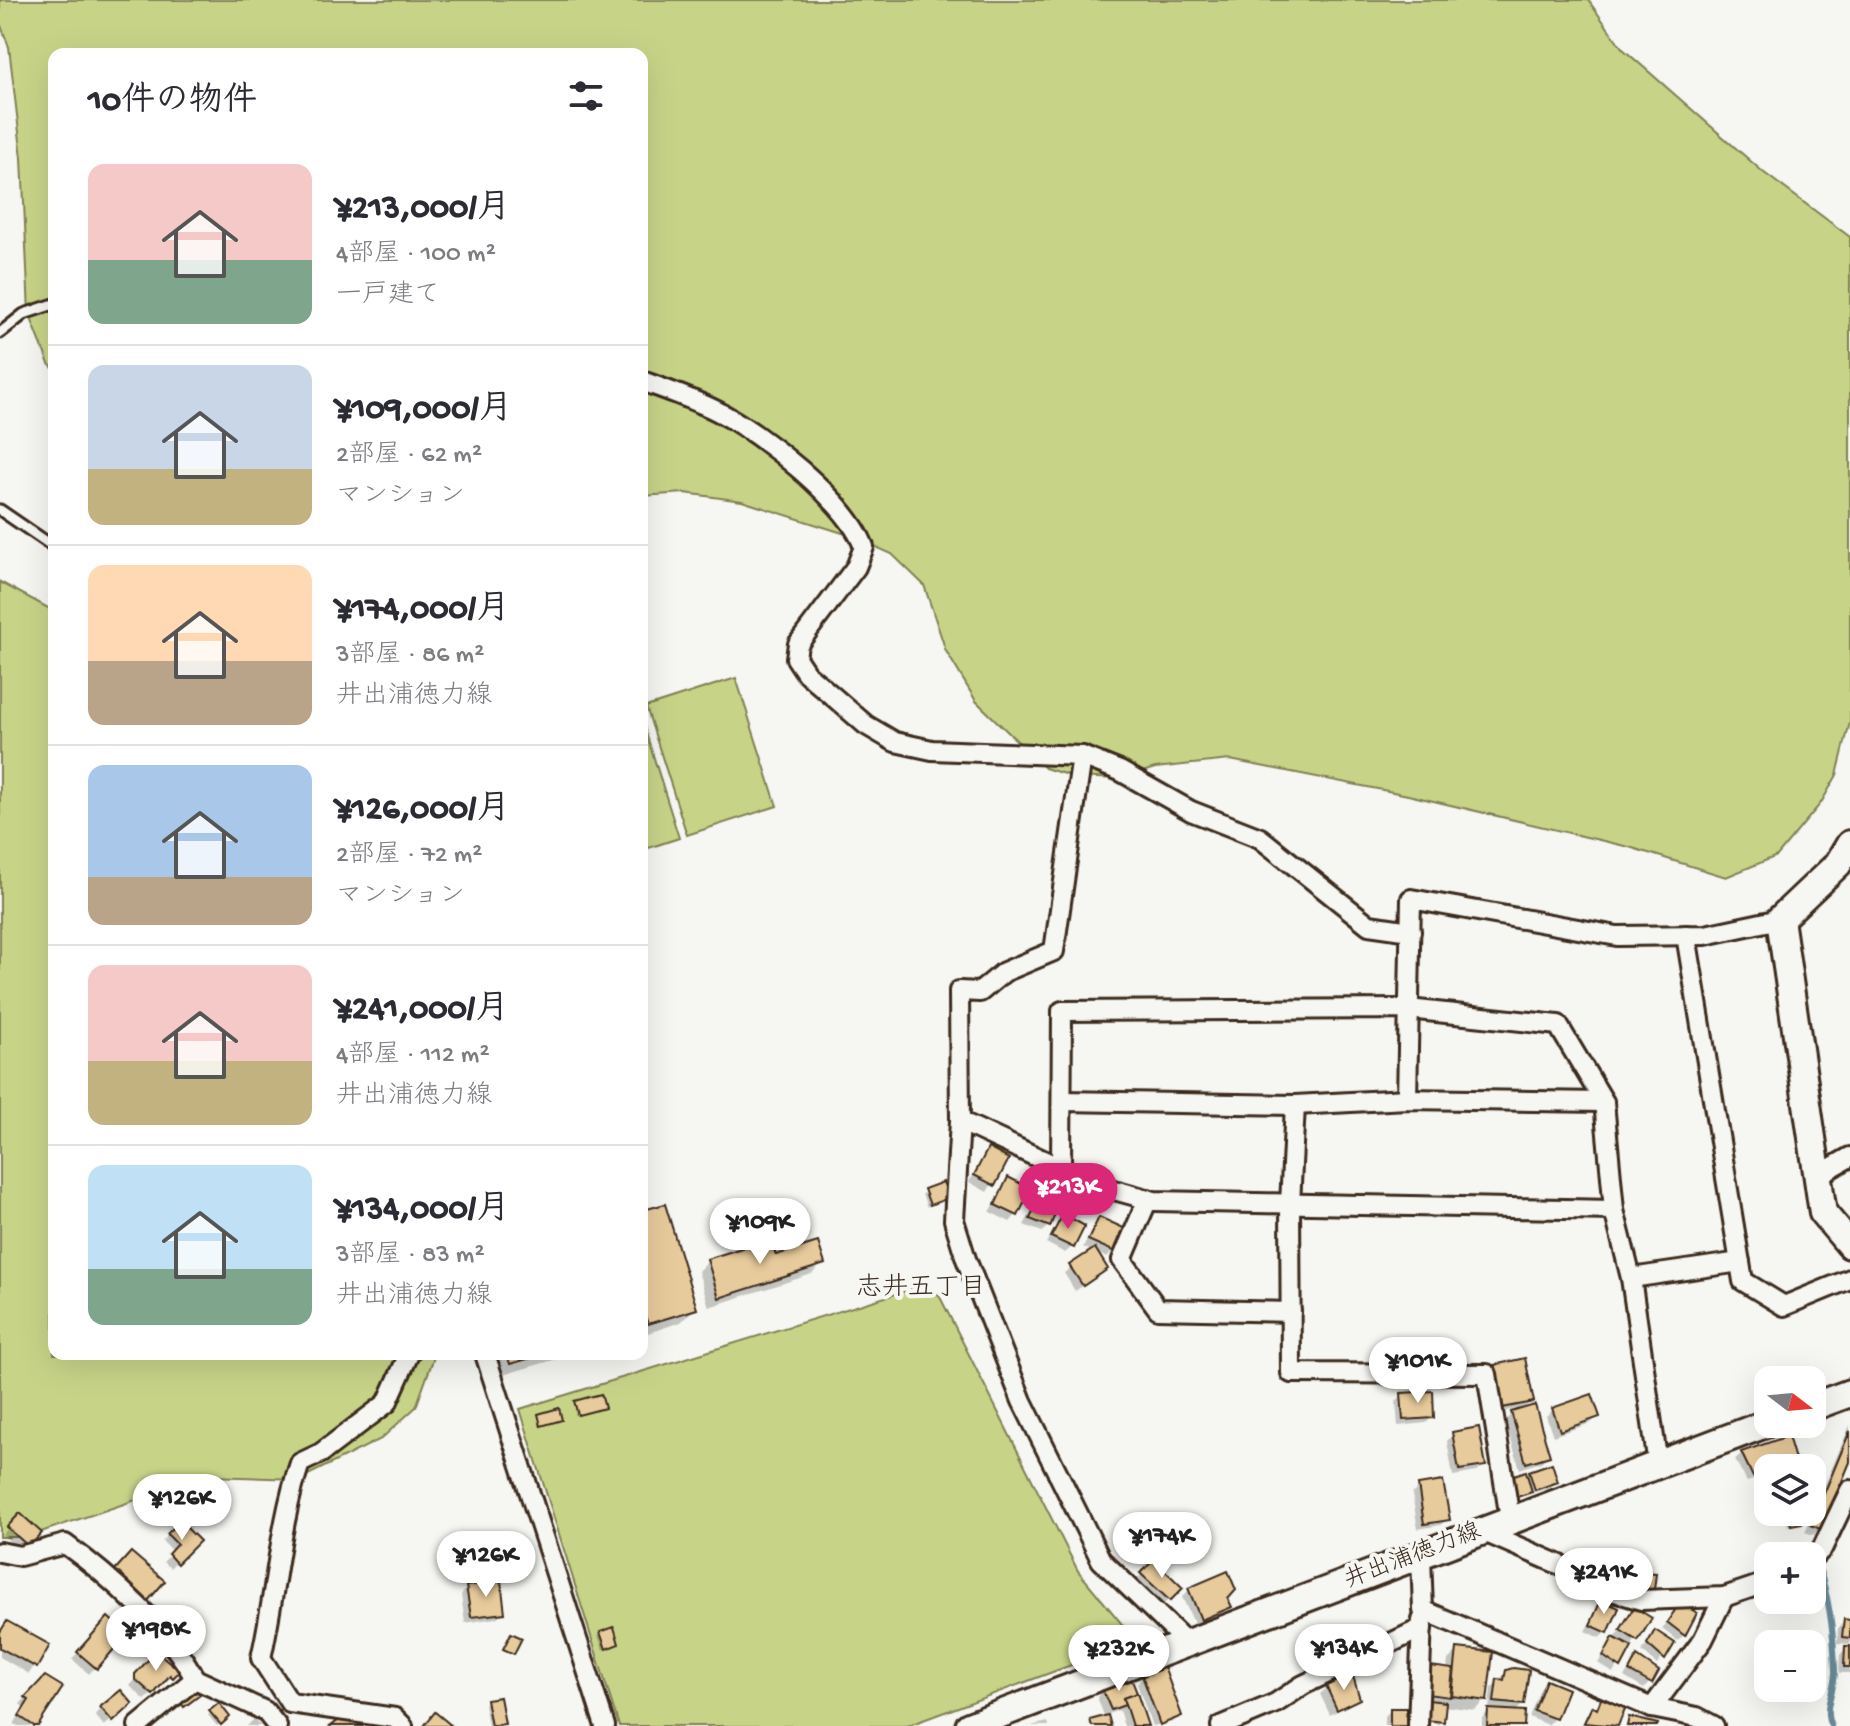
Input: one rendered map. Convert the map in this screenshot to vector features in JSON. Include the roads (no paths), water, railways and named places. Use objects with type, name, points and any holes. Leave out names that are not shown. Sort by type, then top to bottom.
[{"type":"main road","points":[[1850,844],[1838,864],[1780,919],[1823,1213],[1850,1245]]},
{"type":"main road","points":[[1826,1402],[1850,1393]]},
{"type":"main road","name":"井出浦徳力線","points":[[969,1726],[1754,1428]]},
{"type":"street","points":[[648,383],[716,410],[744,426],[836,502],[858,529],[864,547],[856,567],[798,644],[796,658],[806,673],[854,714],[895,742],[932,750],[1082,756],[1120,771],[1191,811],[1260,838],[1369,925],[1411,931]]},
{"type":"street","points":[[1082,756],[1054,951],[1004,972],[980,992],[959,991],[960,1121],[954,1220],[966,1259],[1022,1401],[1101,1560],[1186,1642]]},
{"type":"street","points":[[1407,1099],[1411,899],[1617,936],[1705,935],[1780,919]]},
{"type":"street","points":[[1686,935],[1743,1281],[1784,1306],[1850,1279]]},
{"type":"street","points":[[1061,1167],[1062,1011],[1408,1009],[1558,1025],[1604,1102],[1614,1210],[1631,1278],[1658,1465]]},
{"type":"street","points":[[1062,1101],[1295,1105],[1407,1099],[1604,1102]]},
{"type":"street","points":[[1295,1105],[1290,1204],[1291,1373],[1487,1374],[1510,1519]]},
{"type":"street","points":[[960,1121],[1096,1185],[1148,1199],[1614,1210]]},
{"type":"street","points":[[1817,1176],[1850,1157]]},
{"type":"street","points":[[1148,1199],[1122,1260],[1158,1309],[1291,1312]]},
{"type":"street","points":[[1631,1278],[1740,1262]]},
{"type":"street","points":[[403,1726],[395,1718],[290,1703],[261,1658],[275,1597],[286,1507],[300,1463],[321,1453],[387,1403],[406,1360]]},
{"type":"street","points":[[487,1360],[605,1726]]},
{"type":"street","points":[[1825,1542],[1850,1490]]},
{"type":"street","points":[[1482,1531],[1595,1580],[1615,1592],[1641,1600],[1724,1597],[1754,1587]]},
{"type":"street","points":[[0,1552],[20,1556],[65,1544],[153,1624],[184,1657],[195,1679],[265,1711],[277,1726]]},
{"type":"street","points":[[1418,1726],[1421,1556]]},
{"type":"street","points":[[1652,1708],[1703,1640],[1724,1597]]},
{"type":"street","points":[[1422,1619],[1652,1708],[1714,1726]]},
{"type":"street","points":[[1221,1726],[1276,1703],[1422,1619]]},
{"type":"street","points":[[138,1726],[195,1679]]},
{"type":"lane","points":[[0,333],[24,314],[48,306]]},
{"type":"lane","points":[[0,510],[48,543]]},
{"type":"waterway","points":[[1826,1595],[1834,1644],[1835,1671],[1828,1706],[1831,1726]]},
{"type":"district","name":"志井五丁目","points":[[921,1289]]}]
